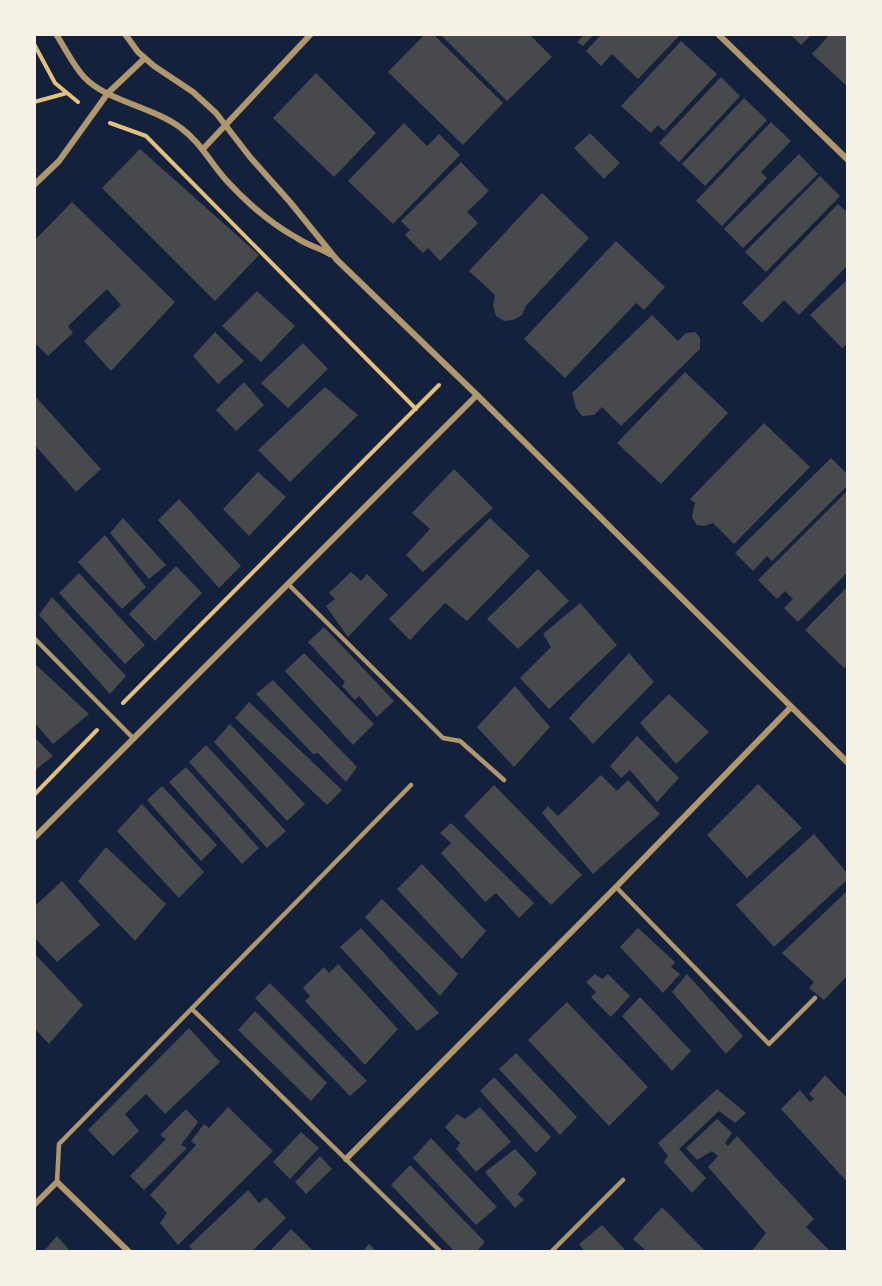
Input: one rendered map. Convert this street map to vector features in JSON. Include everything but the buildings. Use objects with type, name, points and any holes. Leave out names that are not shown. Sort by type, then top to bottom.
[{"type":"street","points":[[56,34],[85,78],[108,93],[174,122],[195,139],[226,180],[270,222],[338,260]]},
{"type":"street","points":[[125,34],[154,66],[199,96],[216,113],[250,157],[338,260],[848,764]]},
{"type":"street","points":[[203,149],[311,34]]},
{"type":"street","points":[[718,34],[848,160]]},
{"type":"street","points":[[34,185],[59,160],[108,93],[145,58]]},
{"type":"street","points":[[34,838],[477,395]]},
{"type":"street","points":[[346,1158],[616,887],[791,707]]},
{"type":"street","points":[[34,1206],[57,1182],[129,1251]]},
{"type":"lane","points":[[288,584],[443,738],[460,741],[504,780]]},
{"type":"lane","points":[[34,638],[134,739]]},
{"type":"lane","points":[[57,1182],[59,1143],[411,785]]},
{"type":"lane","points":[[616,887],[769,1044],[815,998]]},
{"type":"lane","points":[[192,1009],[441,1251]]},
{"type":"lane","points":[[551,1251],[623,1180]]},
{"type":"path","points":[[34,44],[55,83],[113,125],[146,136],[416,409]]},
{"type":"path","points":[[34,102],[67,93]]},
{"type":"path","points":[[34,795],[452,371]]}]
